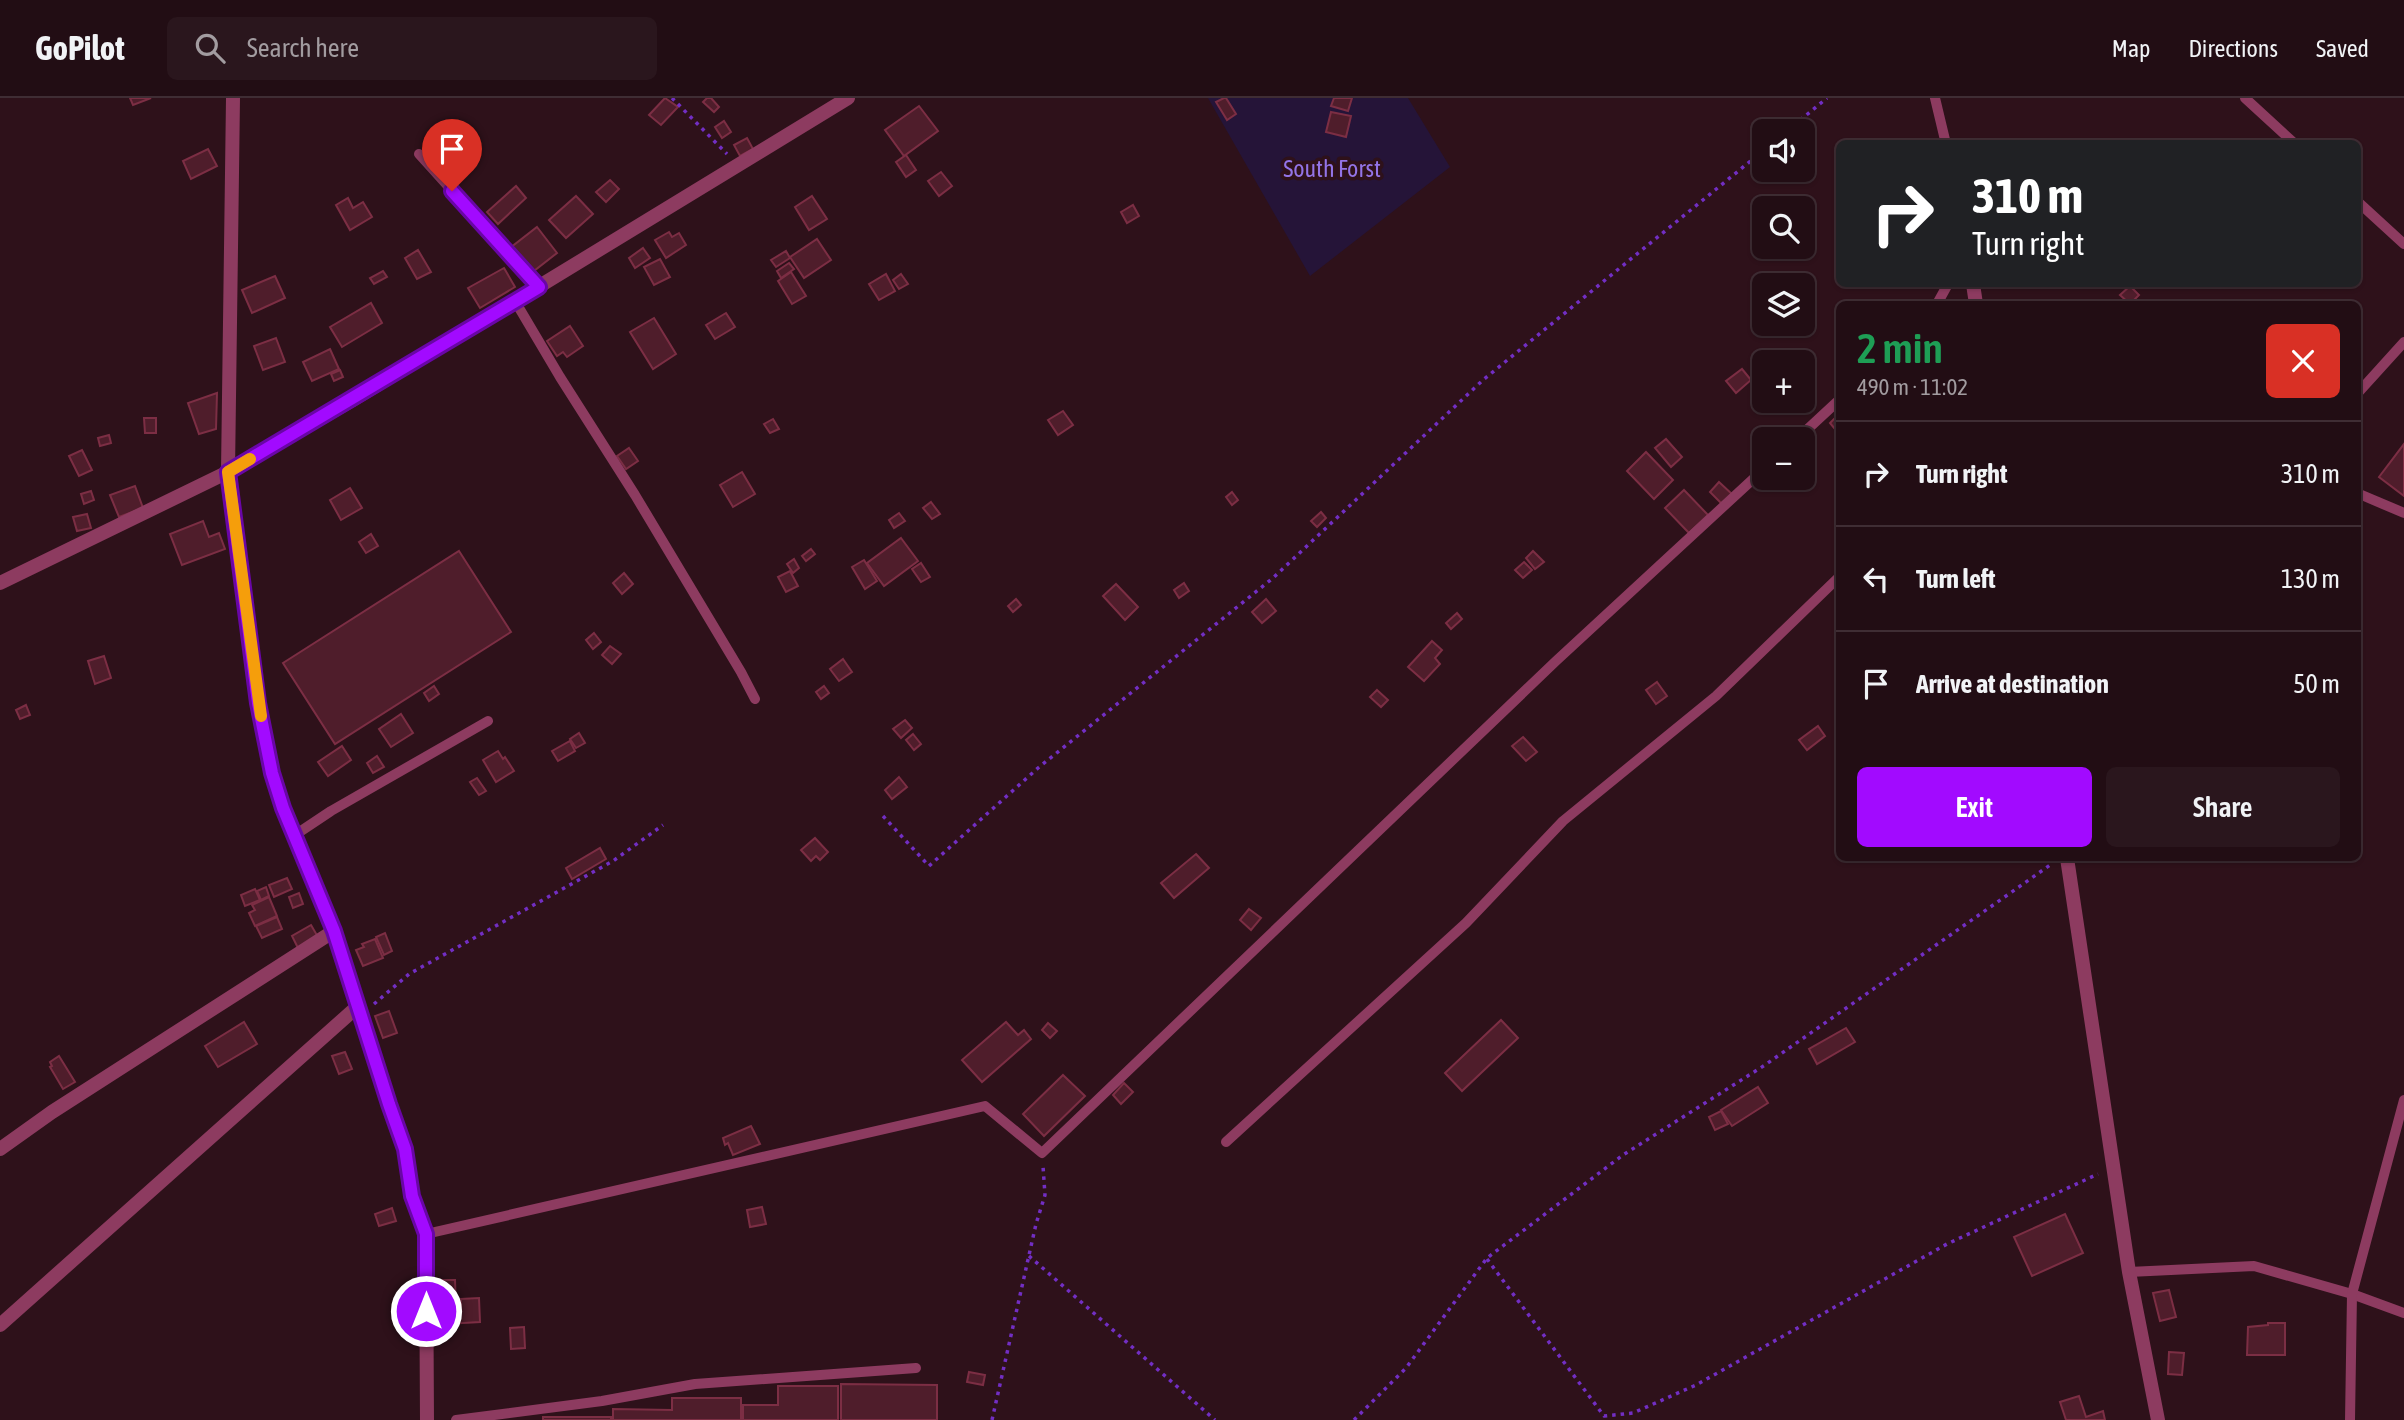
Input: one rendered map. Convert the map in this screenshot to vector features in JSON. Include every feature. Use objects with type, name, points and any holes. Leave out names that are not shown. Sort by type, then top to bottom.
[{"type":"street","points":[[233,98],[228,472],[258,703],[272,773],[283,808],[334,931],[405,1149],[412,1196],[426,1234],[427,1420]]},
{"type":"street","points":[[0,583],[228,472],[539,287],[848,98]]},
{"type":"street","points":[[2067,861],[2129,1272],[2158,1420]]},
{"type":"street","points":[[0,1149],[52,1112],[334,931]]},
{"type":"street","points":[[0,1325],[359,1011]]},
{"type":"lane","points":[[1935,98],[1945,140]]},
{"type":"lane","points":[[2245,98],[2291,140]]},
{"type":"lane","points":[[419,154],[539,287]]},
{"type":"lane","points":[[2361,205],[2404,244]]},
{"type":"lane","points":[[515,301],[635,495],[755,699]]},
{"type":"lane","points":[[2361,390],[2404,342]]},
{"type":"lane","points":[[1810,427],[1836,403]]},
{"type":"lane","points":[[426,1234],[985,1106],[1042,1153],[1556,662],[1752,480]]},
{"type":"lane","points":[[2361,495],[2404,513]]},
{"type":"lane","points":[[1226,1142],[1466,923],[1563,821],[1716,696],[1836,580]]},
{"type":"lane","points":[[295,835],[331,811],[488,721]]},
{"type":"lane","points":[[2350,1420],[2352,1294],[2404,1100]]},
{"type":"lane","points":[[2129,1272],[2254,1266],[2404,1312]]},
{"type":"lane","points":[[456,1420],[602,1401],[695,1384],[916,1368]]},
{"type":"path","points":[[672,98],[738,165]]},
{"type":"path","points":[[1802,119],[1827,98]]},
{"type":"path","points":[[883,816],[929,866],[1038,768],[1273,578],[1483,380],[1752,160]]},
{"type":"path","points":[[359,1011],[409,974],[613,861],[663,825]]},
{"type":"path","points":[[1354,1420],[1406,1368],[1487,1258],[1623,1156],[1765,1065],[2057,861]]},
{"type":"path","points":[[992,1420],[1036,1224],[1045,1195],[1042,1153]]},
{"type":"path","points":[[1487,1258],[1604,1416],[1633,1413],[1696,1385],[1947,1244],[2112,1167]]},
{"type":"path","points":[[1029,1256],[1215,1420]]},
{"type":"green space","name":"South Forst","points":[[1208,98],[1408,98],[1450,167],[1310,276]]},
{"type":"building","points":[[130,98],[151,98],[133,105]]},
{"type":"building","points":[[665,98],[678,107],[661,125],[649,115]]},
{"type":"building","points":[[711,98],[719,107],[714,112],[703,102]]},
{"type":"building","points":[[1224,98],[1236,114],[1227,120],[1216,102]]},
{"type":"building","points":[[1334,98],[1352,98],[1348,111],[1331,106]]},
{"type":"building","points":[[919,106],[938,131],[904,156],[885,130]]},
{"type":"building","points":[[1331,112],[1351,116],[1346,137],[1326,132]]},
{"type":"building","points":[[724,121],[731,132],[722,138],[715,127]]},
{"type":"building","points":[[747,138],[753,149],[740,156],[734,145]]},
{"type":"building","points":[[208,149],[217,166],[191,179],[183,161]]},
{"type":"building","points":[[906,155],[916,170],[906,177],[896,162]]},
{"type":"building","points":[[941,172],[952,186],[939,196],[928,181]]},
{"type":"building","points":[[610,180],[619,189],[606,202],[596,192]]},
{"type":"building","points":[[516,186],[526,198],[498,224],[487,212]]},
{"type":"building","points":[[576,196],[593,214],[566,238],[549,220]]},
{"type":"building","points":[[812,196],[827,219],[809,230],[795,207]]},
{"type":"building","points":[[348,198],[353,208],[363,202],[372,217],[350,230],[336,205]]},
{"type":"building","points":[[1133,205],[1139,216],[1127,223],[1121,212]]},
{"type":"building","points":[[537,227],[557,253],[530,274],[510,248]]},
{"type":"building","points":[[669,232],[672,237],[679,233],[686,245],[666,258],[655,240]]},
{"type":"building","points":[[817,239],[831,260],[804,278],[790,257]]},
{"type":"building","points":[[643,248],[650,258],[635,268],[629,258]]},
{"type":"building","points":[[418,250],[431,272],[417,279],[405,258]]},
{"type":"building","points":[[786,251],[790,258],[776,267],[771,260]]},
{"type":"building","points":[[660,259],[670,277],[654,285],[644,267]]},
{"type":"building","points":[[789,263],[794,269],[781,278],[777,271]]},
{"type":"building","points":[[504,268],[515,287],[480,308],[468,288]]},
{"type":"building","points":[[383,271],[387,277],[374,284],[370,278]]},
{"type":"building","points":[[791,272],[806,296],[792,304],[778,281]]},
{"type":"building","points":[[886,274],[895,291],[879,300],[869,284]]},
{"type":"building","points":[[901,274],[908,284],[899,289],[893,280]]},
{"type":"building","points":[[275,276],[285,298],[252,313],[242,290]]},
{"type":"building","points":[[2131,287],[2139,295],[2133,301],[2127,301],[2120,295]]},
{"type":"building","points":[[371,303],[382,323],[342,347],[330,327]]},
{"type":"building","points":[[726,313],[735,327],[715,339],[706,325]]},
{"type":"building","points":[[654,318],[676,354],[653,369],[630,332]]},
{"type":"building","points":[[570,326],[583,346],[567,357],[563,352],[557,356],[547,341]]},
{"type":"building","points":[[276,338],[285,362],[263,370],[254,346]]},
{"type":"building","points":[[330,349],[339,369],[312,381],[303,362]]},
{"type":"building","points":[[1742,369],[1751,380],[1736,393],[1726,381]]},
{"type":"building","points":[[340,370],[343,377],[334,381],[331,374]]},
{"type":"building","points":[[217,393],[216,429],[199,434],[188,403]]},
{"type":"building","points":[[1063,411],[1073,425],[1058,435],[1048,420]]},
{"type":"building","points":[[1836,417],[1836,430],[1830,423]]},
{"type":"building","points":[[144,418],[156,418],[156,433],[145,433]]},
{"type":"building","points":[[773,419],[779,429],[770,433],[764,424]]},
{"type":"building","points":[[109,435],[111,443],[100,446],[98,438]]},
{"type":"building","points":[[1666,439],[1682,457],[1671,467],[1655,448]]},
{"type":"building","points":[[2404,444],[2404,496],[2379,477]]},
{"type":"building","points":[[629,448],[638,461],[626,469],[617,456]]},
{"type":"building","points":[[82,450],[92,470],[79,476],[69,456]]},
{"type":"building","points":[[1646,452],[1673,480],[1654,499],[1627,471]]},
{"type":"building","points":[[742,472],[755,494],[733,507],[720,485]]},
{"type":"building","points":[[1719,482],[1733,495],[1723,505],[1710,492]]},
{"type":"building","points":[[135,486],[143,508],[119,517],[110,495]]},
{"type":"building","points":[[350,488],[362,508],[341,520],[330,500]]},
{"type":"building","points":[[1684,490],[1708,515],[1689,533],[1665,508]]},
{"type":"building","points":[[91,491],[94,500],[84,504],[81,494]]},
{"type":"building","points":[[1232,492],[1238,500],[1232,505],[1226,497]]},
{"type":"building","points":[[931,502],[940,514],[932,519],[923,508]]},
{"type":"building","points":[[1321,512],[1326,518],[1317,527],[1311,521]]},
{"type":"building","points":[[899,513],[905,521],[894,528],[889,520]]},
{"type":"building","points":[[87,514],[91,528],[77,531],[73,517]]},
{"type":"building","points":[[203,521],[209,537],[219,533],[225,549],[182,565],[170,534]]},
{"type":"building","points":[[371,534],[378,546],[366,553],[359,542]]},
{"type":"building","points":[[901,538],[918,561],[884,586],[867,563]]},
{"type":"building","points":[[811,549],[815,554],[806,561],[802,556]]},
{"type":"building","points":[[459,551],[511,632],[335,744],[283,663]]},
{"type":"building","points":[[1533,551],[1544,562],[1535,569],[1526,558]]},
{"type":"building","points":[[794,559],[799,568],[793,573],[787,564]]},
{"type":"building","points":[[864,560],[877,581],[865,589],[852,567]]},
{"type":"building","points":[[1524,562],[1532,570],[1523,578],[1515,570]]},
{"type":"building","points":[[921,563],[930,577],[921,582],[912,569]]},
{"type":"building","points":[[790,571],[798,586],[786,592],[778,577]]},
{"type":"building","points":[[624,573],[633,584],[622,594],[613,583]]},
{"type":"building","points":[[1184,583],[1189,591],[1179,598],[1174,590]]},
{"type":"building","points":[[1116,584],[1138,607],[1125,620],[1103,596]]},
{"type":"building","points":[[1016,599],[1021,605],[1013,612],[1008,606]]},
{"type":"building","points":[[1266,599],[1276,611],[1262,623],[1252,612]]},
{"type":"building","points":[[1457,613],[1462,619],[1451,629],[1446,623]]},
{"type":"building","points":[[594,633],[601,642],[593,649],[586,640]]},
{"type":"building","points":[[1432,641],[1442,650],[1435,658],[1440,664],[1424,681],[1408,667]]},
{"type":"building","points":[[610,646],[621,654],[612,664],[602,655]]},
{"type":"building","points":[[104,656],[111,678],[95,684],[88,661]]},
{"type":"building","points":[[843,659],[852,672],[839,681],[830,669]]},
{"type":"building","points":[[1657,682],[1667,696],[1656,704],[1646,690]]},
{"type":"building","points":[[434,686],[439,694],[429,701],[424,693]]},
{"type":"building","points":[[824,686],[829,693],[821,699],[816,692]]},
{"type":"building","points":[[1377,690],[1388,700],[1381,707],[1370,697]]},
{"type":"building","points":[[26,705],[30,715],[20,719],[16,710]]},
{"type":"building","points":[[401,714],[413,733],[391,747],[379,729]]},
{"type":"building","points":[[905,720],[912,728],[901,738],[893,729]]},
{"type":"building","points":[[1818,726],[1825,736],[1807,750],[1799,740]]},
{"type":"building","points":[[579,733],[585,743],[576,748],[570,739]]},
{"type":"building","points":[[913,734],[921,744],[914,750],[906,740]]},
{"type":"building","points":[[1523,737],[1537,752],[1526,761],[1512,746]]},
{"type":"building","points":[[570,741],[575,751],[558,761],[552,751]]},
{"type":"building","points":[[342,746],[351,760],[328,776],[318,762]]},
{"type":"building","points":[[498,751],[514,771],[496,782],[483,760]]},
{"type":"building","points":[[377,756],[384,767],[373,773],[367,763]]},
{"type":"building","points":[[899,777],[907,787],[892,799],[885,790]]},
{"type":"building","points":[[477,778],[486,791],[479,795],[470,782]]},
{"type":"building","points":[[815,838],[828,852],[820,860],[816,856],[811,861],[801,850]]},
{"type":"building","points":[[600,848],[606,859],[572,879],[566,868]]},
{"type":"building","points":[[1196,854],[1209,868],[1174,898],[1161,883]]},
{"type":"building","points":[[287,878],[292,889],[274,897],[269,885]]},
{"type":"building","points":[[266,887],[269,896],[261,900],[257,891]]},
{"type":"building","points":[[255,889],[260,900],[245,906],[241,895]]},
{"type":"building","points":[[299,893],[303,904],[293,908],[289,897]]},
{"type":"building","points":[[269,897],[277,916],[255,926],[249,913],[255,910],[252,905]]},
{"type":"building","points":[[1249,909],[1261,918],[1251,930],[1240,920]]},
{"type":"building","points":[[277,917],[282,929],[262,938],[256,926]]},
{"type":"building","points":[[311,925],[318,937],[298,948],[292,936]]},
{"type":"building","points":[[385,933],[392,951],[384,955],[376,937]]},
{"type":"building","points":[[375,939],[383,958],[363,966],[356,950],[364,947],[362,944]]},
{"type":"building","points":[[389,1011],[397,1033],[383,1038],[375,1016]]},
{"type":"building","points":[[1501,1020],[1518,1038],[1462,1091],[1445,1073]]},
{"type":"building","points":[[244,1022],[257,1044],[218,1067],[205,1046]]},
{"type":"building","points":[[1006,1022],[1018,1035],[1024,1030],[1031,1039],[982,1082],[962,1060]]},
{"type":"building","points":[[1048,1023],[1057,1031],[1050,1038],[1042,1030]]},
{"type":"building","points":[[1846,1028],[1855,1042],[1817,1064],[1809,1049]]},
{"type":"building","points":[[345,1052],[352,1069],[339,1074],[332,1056]]},
{"type":"building","points":[[59,1056],[75,1082],[63,1089],[50,1067],[50,1062]]},
{"type":"building","points":[[1063,1075],[1085,1096],[1044,1136],[1023,1114]]},
{"type":"building","points":[[1124,1083],[1133,1092],[1121,1104],[1113,1095]]},
{"type":"building","points":[[1758,1087],[1768,1103],[1732,1126],[1721,1110]]},
{"type":"building","points":[[1721,1111],[1728,1124],[1715,1130],[1709,1117]]},
{"type":"building","points":[[751,1126],[760,1144],[733,1155],[723,1138]]},
{"type":"building","points":[[762,1207],[766,1224],[750,1227],[747,1210]]},
{"type":"building","points":[[392,1208],[396,1221],[379,1226],[375,1214]]},
{"type":"building","points":[[2065,1214],[2083,1253],[2032,1276],[2014,1237]]},
{"type":"building","points":[[443,1280],[455,1280],[456,1308],[461,1307],[461,1299],[479,1298],[480,1322],[446,1324]]},
{"type":"building","points":[[2169,1290],[2176,1317],[2160,1321],[2153,1293]]},
{"type":"building","points":[[2285,1323],[2285,1355],[2247,1355],[2248,1327]]},
{"type":"building","points":[[524,1327],[525,1348],[511,1349],[510,1328]]},
{"type":"building","points":[[2169,1352],[2184,1353],[2182,1375],[2168,1374]]},
{"type":"building","points":[[969,1372],[985,1375],[983,1385],[967,1382]]},
{"type":"building","points":[[841,1384],[937,1385],[937,1420],[841,1420]]},
{"type":"building","points":[[778,1386],[838,1386],[838,1420],[743,1420],[743,1405],[778,1405]]},
{"type":"building","points":[[2079,1396],[2086,1417],[2103,1411],[2105,1420],[2066,1420],[2060,1402]]},
{"type":"building","points":[[672,1398],[741,1398],[741,1420],[613,1420],[613,1409],[672,1410]]},
{"type":"building","points":[[543,1417],[611,1417],[611,1420],[543,1420]]},
{"type":"slow traffic","points":[[250,459],[228,472],[261,716]]},
{"type":"route","points":[[426,1311],[426,1234],[412,1196],[405,1149],[334,931],[283,808],[272,773],[258,703],[228,472],[539,287],[452,191]]}]
